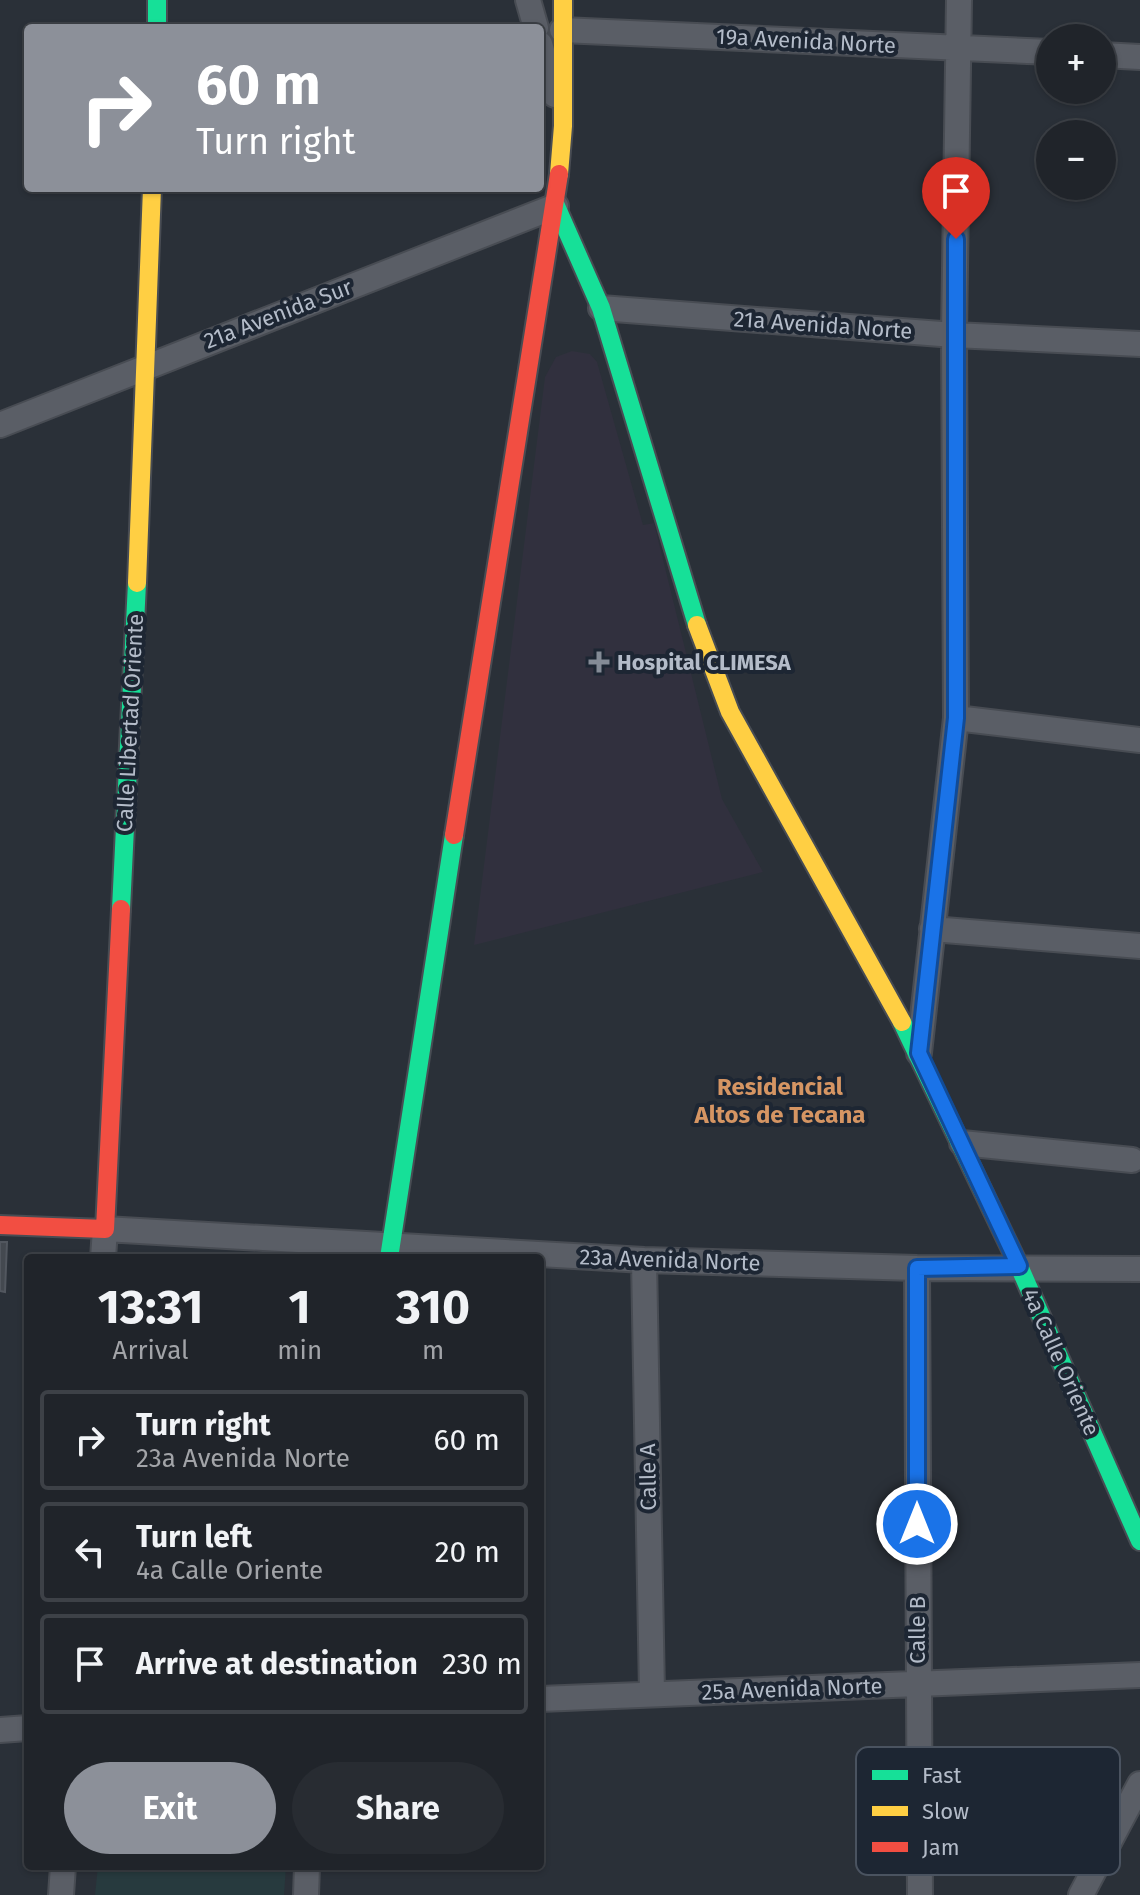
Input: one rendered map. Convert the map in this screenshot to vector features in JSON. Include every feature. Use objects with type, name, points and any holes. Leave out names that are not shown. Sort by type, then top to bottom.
[{"type":"street","points":[[157,0],[157,24]]},
{"type":"street","points":[[528,0],[535,24]]},
{"type":"street","points":[[390,1252],[536,302],[556,206],[563,126],[563,0]]},
{"type":"street","points":[[919,1053],[956,718],[954,335],[959,0]]},
{"type":"street","name":"19a Avenida Norte","points":[[562,30],[1036,51]]},
{"type":"street","points":[[1116,56],[1140,57]]},
{"type":"street","points":[[544,58],[563,126]]},
{"type":"street","name":"Calle Libertad Oriente","points":[[103,1254],[148,365],[152,192]]},
{"type":"street","name":"4a Calle Oriente","points":[[556,206],[601,308],[714,675],[730,712],[919,1053],[1019,1266],[1140,1541]]},
{"type":"street","name":"21a Avenida Sur","points":[[0,425],[556,206]]},
{"type":"street","name":"21a Avenida Norte","points":[[601,308],[954,335],[1140,344]]},
{"type":"street","points":[[956,718],[1140,740]]},
{"type":"street","points":[[932,929],[1140,946]]},
{"type":"street","points":[[962,1143],[1132,1160]]},
{"type":"street","points":[[0,1225],[105,1229]]},
{"type":"street","name":"23a Avenida Norte","points":[[105,1229],[390,1252],[454,1254]]},
{"type":"street","name":"23a Avenida Norte","points":[[544,1257],[917,1268],[1019,1266],[1140,1269]]},
{"type":"street","name":"Calle A","points":[[644,1260],[652,1693]]},
{"type":"street","name":"Calle B","points":[[917,1268],[918,1747]]},
{"type":"street","name":"25a Avenida Norte","points":[[544,1699],[1140,1675]]},
{"type":"street","points":[[0,1730],[24,1728]]},
{"type":"street","points":[[1120,1822],[1140,1784]]},
{"type":"street","points":[[61,1895],[63,1870]]},
{"type":"street","points":[[306,1895],[307,1870]]},
{"type":"street","name":"Calle B","points":[[920,1875],[920,1895]]},
{"type":"street","points":[[1081,1895],[1092,1875]]},
{"type":"shaded area","name":"Hospital CLIMESA","points":[[572,351],[590,354],[597,362],[643,525],[654,523],[722,799],[763,872],[474,945],[545,377],[556,357]]},
{"type":"green space","points":[[98,1870],[286,1870],[284,1895],[95,1895]]},
{"type":"building","points":[[0,1242],[7,1242],[5,1292],[0,1291]]},
{"type":"traffic: fast","points":[[157,0],[157,24]]},
{"type":"traffic: fast","points":[[556,206],[601,308],[697,625]]},
{"type":"traffic: fast","points":[[121,909],[137,583]]},
{"type":"traffic: fast","points":[[390,1254],[454,835]]},
{"type":"traffic: fast","points":[[902,1022],[1019,1266],[1140,1541]]},
{"type":"traffic: slow","points":[[559,174],[563,126],[563,0]]},
{"type":"traffic: slow","points":[[137,583],[152,192]]},
{"type":"traffic: slow","points":[[697,625],[730,712],[902,1022]]},
{"type":"traffic: jam","points":[[454,835],[559,174]]},
{"type":"traffic: jam","points":[[0,1225],[105,1229],[121,909]]},
{"type":"place","name":"Hospital CLIMESA","points":[[599,662]]},
{"type":"district","name":"Residencial Altos de Tecana","points":[[780,1101]]},
{"type":"route","points":[[917,1524],[917,1268],[1019,1266],[919,1053],[956,718],[956,239]]}]
